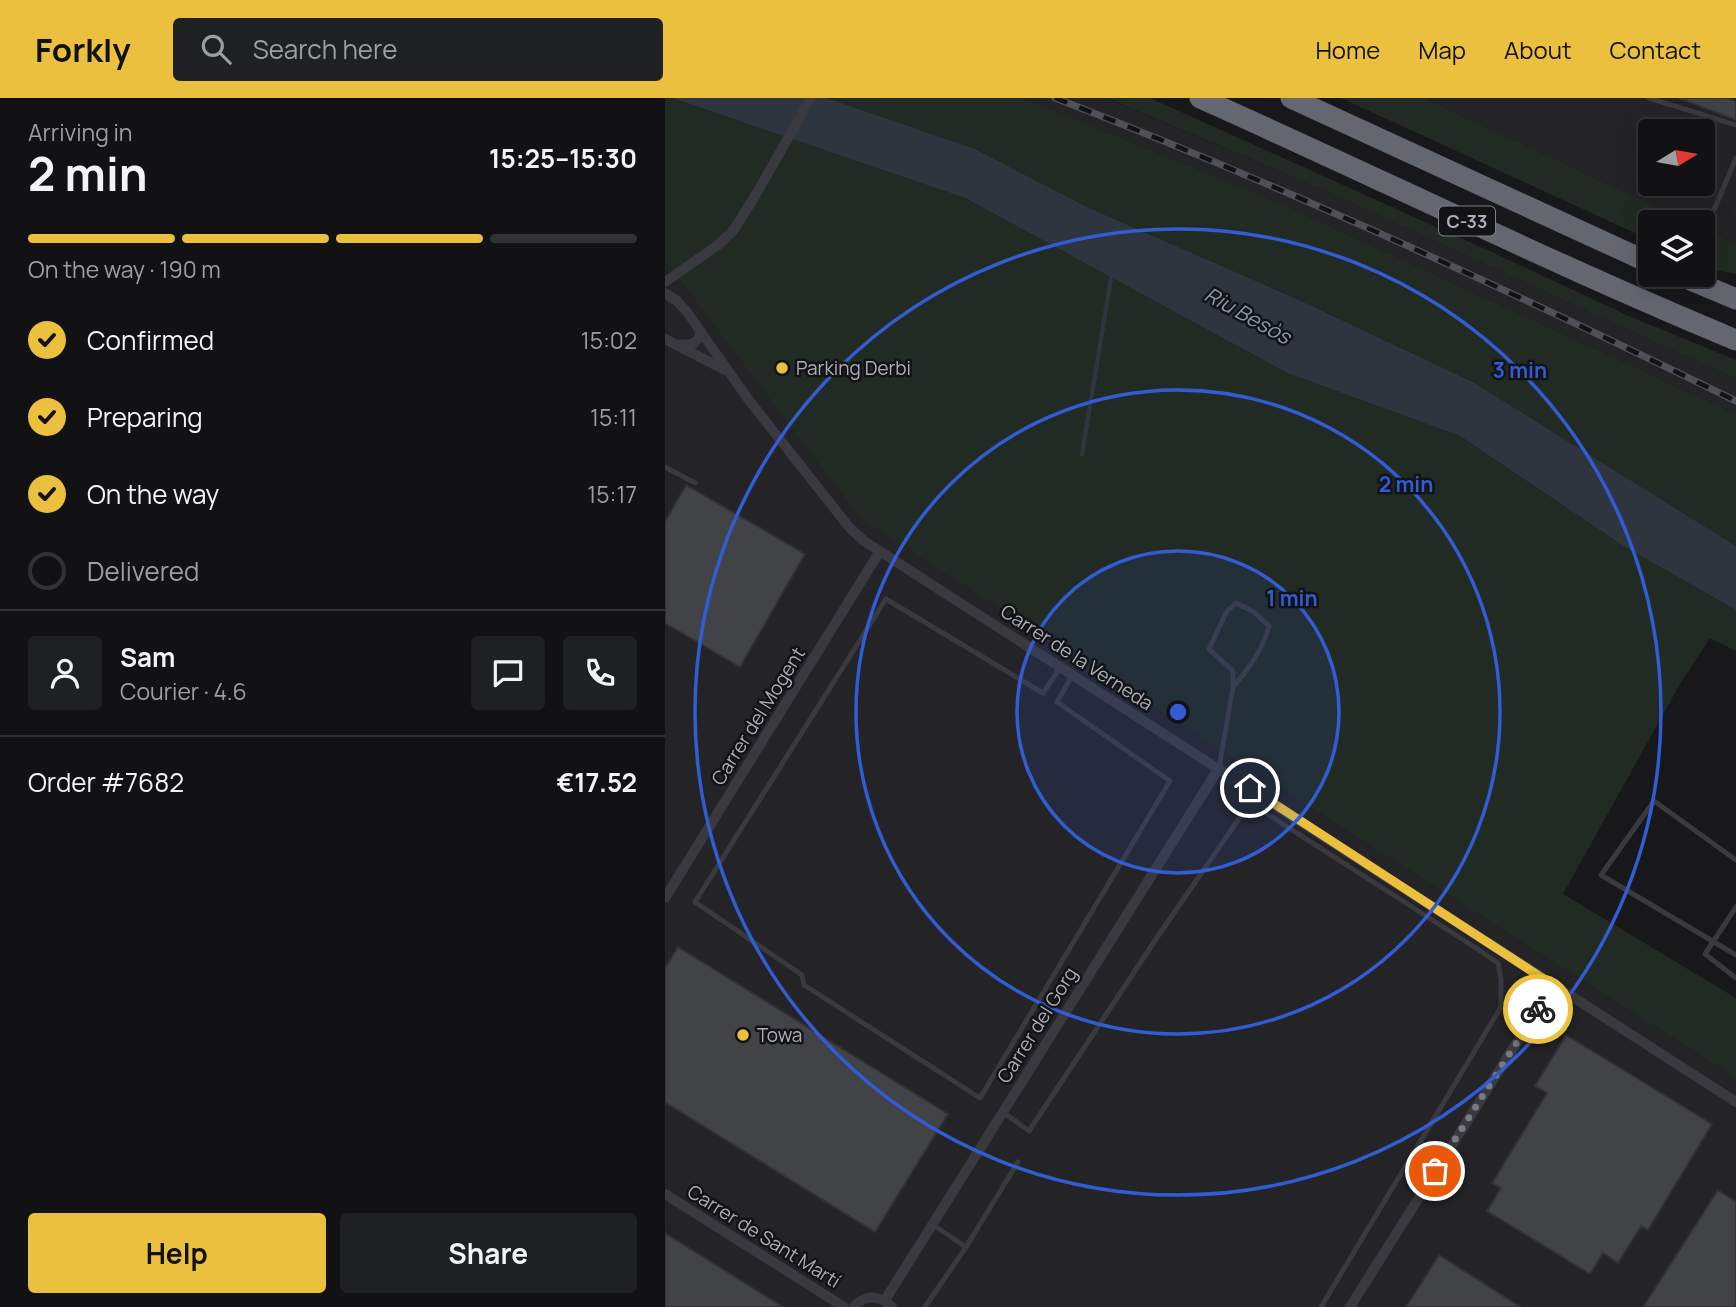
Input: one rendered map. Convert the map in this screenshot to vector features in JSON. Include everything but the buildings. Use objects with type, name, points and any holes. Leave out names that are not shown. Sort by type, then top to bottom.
[{"type":"highway","name":"C-33","points":[[1200,98],[1553,260],[1736,340]]},
{"type":"highway","name":"C-33","points":[[1291,98],[1638,257]]},
{"type":"highway","points":[[1708,287],[1736,299]]},
{"type":"street","points":[[665,282],[725,240],[741,219],[811,98]]},
{"type":"street","name":"Carrer de la Verneda","points":[[665,293],[682,306],[756,410],[849,527],[864,541],[1736,1102]]},
{"type":"street","name":"Carrer de la Verneda","points":[[669,342],[693,344],[701,332]]},
{"type":"street","name":"Carrer de la Verneda","points":[[669,342],[728,371]]},
{"type":"street","name":"Carrer del Mogent","points":[[665,898],[880,551]]},
{"type":"street","name":"Carrer del Gorg","points":[[889,1304],[933,1225],[1219,768]]},
{"type":"street","points":[[1350,1307],[1553,985]]},
{"type":"street","name":"Carrer de Sant Martí","points":[[665,1194],[844,1307]]},
{"type":"street","points":[[854,1307],[863,1299],[872,1297],[889,1304]]},
{"type":"lane","points":[[1649,98],[1736,125]]},
{"type":"lane","points":[[1714,210],[1736,158]]},
{"type":"lane","points":[[665,467],[695,484]]},
{"type":"lane","points":[[1060,668],[1043,694],[886,599],[695,902],[802,975],[804,985],[980,1098],[1170,781],[1056,702],[1072,676]]},
{"type":"lane","points":[[1219,768],[1233,687],[1233,671],[1209,649],[1227,611],[1235,603],[1254,612],[1269,626],[1261,649],[1233,687]]},
{"type":"lane","points":[[1003,1112],[1029,1131],[1257,793]]},
{"type":"lane","points":[[1736,860],[1654,802],[1601,875],[1736,955]]},
{"type":"lane","points":[[1249,803],[1498,963],[1501,979],[1501,1007],[1321,1307]]},
{"type":"lane","points":[[1736,907],[1705,954],[1736,978]]},
{"type":"lane","points":[[925,1307],[966,1247],[1018,1162]]},
{"type":"lane","points":[[933,1225],[966,1247]]},
{"type":"shaded area","points":[[665,98],[672,98],[965,198],[1287,373],[1460,436],[1625,547],[1736,610],[1736,651],[1710,638],[1680,684],[1563,894],[1736,998],[1736,1078],[861,519],[667,263],[665,264]]},
{"type":"shaded area","points":[[827,98],[1024,98],[1275,201],[1736,414],[1736,546],[1473,382],[1297,299],[1087,207],[975,149]]},
{"type":"shaded area","points":[[1024,98],[1106,98],[1319,188],[1736,379],[1736,414],[1275,201]]},
{"type":"shaded area","points":[[1107,98],[1150,98],[1631,317],[1736,360],[1736,379],[1319,188]]},
{"type":"shaded area","points":[[1341,98],[1424,98],[1663,210],[1638,210],[1638,234]]},
{"type":"shaded area","points":[[1424,98],[1736,98],[1736,244],[1715,234],[1715,210],[1663,210]]},
{"type":"shaded area","points":[[1715,234],[1736,244],[1736,274],[1715,270]]},
{"type":"shaded area","points":[[667,263],[862,519],[1736,1078],[1736,1307],[665,1307]]},
{"type":"water","name":"Riu Besòs","points":[[672,98],[827,98],[975,149],[1087,207],[1297,299],[1473,382],[1736,546],[1736,610],[1625,547],[1460,436],[1287,373],[965,198]]},
{"type":"waterway","points":[[1082,454],[1112,272]]},
{"type":"railway","points":[[1055,98],[1314,204],[1568,320],[1736,401]]},
{"type":"way so far","points":[[1435,1171],[1538,1009]]},
{"type":"place","name":"Parking Derbi","points":[[782,368]]},
{"type":"place","name":"Towa","points":[[743,1035]]},
{"type":"route","points":[[1250,788],[1553,985],[1538,1009]]}]
